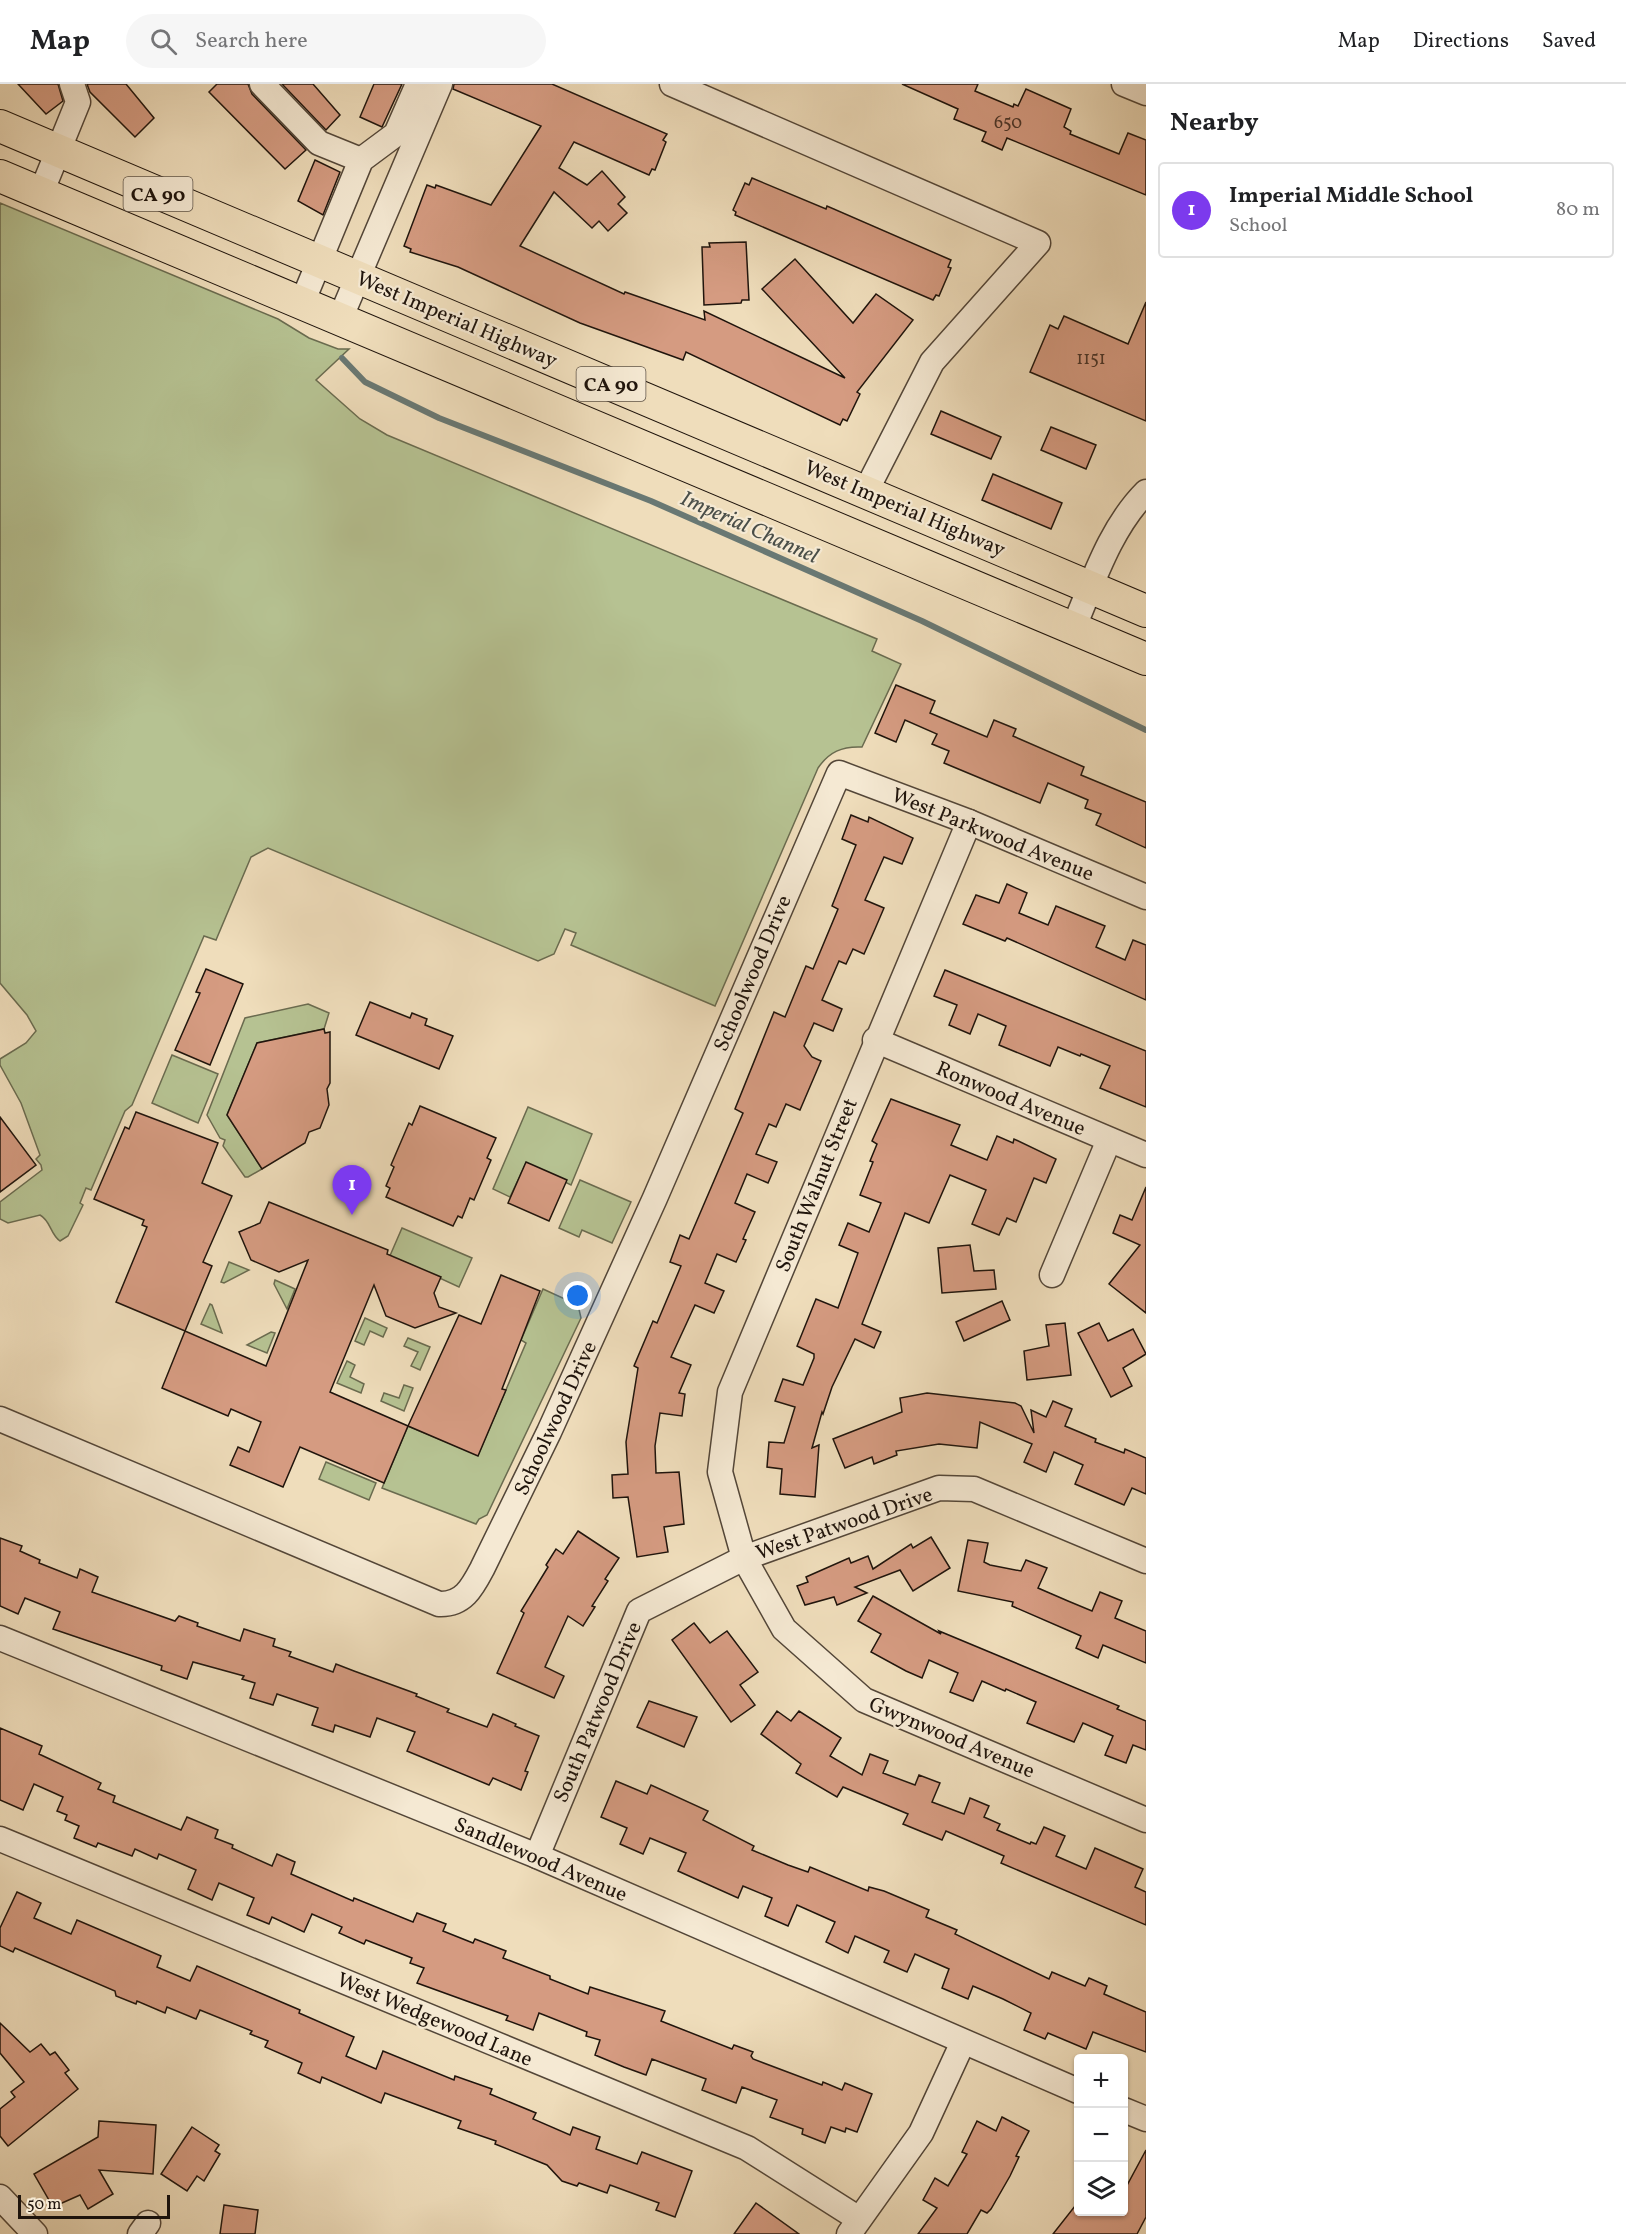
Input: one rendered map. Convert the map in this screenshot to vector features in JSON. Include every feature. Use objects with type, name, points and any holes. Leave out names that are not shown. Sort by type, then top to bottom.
[{"type":"main road","name":"West Imperial Highway","points":[[0,126],[1146,611]]},
{"type":"main road","name":"CA 90","points":[[0,176],[1146,659]]},
{"type":"street","points":[[41,193],[78,102],[72,84]]},
{"type":"street","points":[[262,84],[319,143],[361,160]]},
{"type":"street","points":[[302,303],[361,160],[396,134],[418,84]]},
{"type":"street","points":[[340,319],[440,84]]},
{"type":"street","points":[[672,84],[1038,243],[932,362],[866,491]]},
{"type":"street","points":[[1124,84],[1146,93]]},
{"type":"street","points":[[1073,629],[1119,526],[1129,510],[1146,492]]},
{"type":"street","name":"West Parkwood Avenue","points":[[840,773],[969,822],[1146,897]]},
{"type":"street","name":"Schoolwood Drive","points":[[0,1419],[439,1604],[453,1603],[465,1596],[500,1535],[608,1304],[840,773]]},
{"type":"street","name":"South Walnut Street","points":[[744,1558],[720,1472],[730,1392],[875,1040],[969,822]]},
{"type":"street","name":"Ronwood Avenue","points":[[875,1040],[1146,1155]]},
{"type":"street","points":[[1052,1275],[1109,1140]]},
{"type":"street","name":"West Patwood Drive","points":[[744,1558],[939,1488],[974,1489],[1146,1561]]},
{"type":"street","name":"Gwynwood Avenue","points":[[744,1558],[784,1629],[864,1700],[1146,1820]]},
{"type":"street","name":"South Patwood Drive","points":[[537,1856],[639,1611],[744,1558]]},
{"type":"street","name":"Sandlewood Avenue","points":[[0,1638],[537,1856],[1074,2089]]},
{"type":"street","name":"West Wedgewood Lane","points":[[0,1839],[747,2148],[854,2226]]},
{"type":"street","points":[[854,2226],[921,2133],[963,2042]]},
{"type":"street","points":[[1128,2112],[1146,2119]]},
{"type":"street","points":[[0,2197],[34,2234]]},
{"type":"green space","points":[[0,203],[278,319],[309,338],[338,349],[349,349],[316,380],[360,419],[387,435],[877,639],[872,651],[901,664],[862,747],[837,751],[818,768],[715,1006],[571,945],[576,933],[565,929],[554,954],[538,961],[268,848],[251,857],[216,940],[204,936],[132,1105],[125,1111],[91,1190],[86,1188],[80,1203],[83,1205],[68,1236],[60,1241],[40,1215],[8,1223],[0,1219],[0,1202],[42,1170],[36,1159],[40,1155],[21,1103],[0,1065],[0,1059],[26,1043],[36,1031],[27,1015],[0,983]]},
{"type":"green space","points":[[308,1004],[329,1013],[324,1029],[257,1043],[227,1115],[262,1169],[245,1177],[223,1146],[225,1140],[220,1138],[207,1115],[245,1018]]},
{"type":"green space","points":[[172,1055],[218,1074],[198,1123],[152,1103]]},
{"type":"green space","points":[[528,1107],[592,1134],[571,1185],[526,1163],[510,1197],[493,1189]]},
{"type":"green space","points":[[580,1180],[631,1202],[612,1243],[582,1230],[579,1237],[559,1228]]},
{"type":"green space","points":[[402,1228],[472,1258],[459,1287],[407,1263],[389,1258]]},
{"type":"green space","points":[[229,1262],[249,1270],[224,1283],[221,1282]]},
{"type":"green space","points":[[275,1280],[295,1289],[287,1309],[274,1284]]},
{"type":"green space","points":[[543,1289],[578,1305],[581,1318],[487,1515],[479,1519],[476,1524],[382,1488],[408,1426],[478,1455],[526,1343],[521,1340]]},
{"type":"green space","points":[[210,1304],[212,1305],[222,1333],[201,1324]]},
{"type":"green space","points":[[365,1318],[387,1328],[383,1337],[370,1331],[364,1345],[355,1341]]},
{"type":"green space","points":[[271,1332],[275,1333],[267,1353],[247,1345]]},
{"type":"green space","points":[[408,1338],[430,1347],[420,1370],[411,1366],[418,1352],[404,1346]]},
{"type":"green space","points":[[347,1361],[355,1365],[350,1377],[364,1384],[361,1393],[337,1383]]},
{"type":"green space","points":[[404,1385],[413,1388],[404,1411],[381,1401],[384,1393],[399,1398]]},
{"type":"green space","points":[[326,1462],[376,1483],[369,1500],[319,1479]]},
{"type":"building","points":[[18,84],[58,84],[63,101],[46,114]]},
{"type":"building","points":[[87,84],[126,84],[154,118],[135,137],[90,92]]},
{"type":"building","points":[[217,84],[248,84],[252,94],[306,150],[285,169],[209,92]]},
{"type":"building","points":[[282,84],[313,84],[340,115],[326,130]]},
{"type":"building","points":[[374,84],[402,84],[382,127],[360,117]]},
{"type":"building","points":[[454,84],[552,84],[667,134],[663,140],[666,142],[655,170],[652,169],[649,175],[574,142],[559,168],[587,185],[602,171],[625,197],[618,204],[627,213],[608,231],[599,221],[592,228],[554,192],[520,246],[624,294],[625,292],[705,320],[704,311],[845,378],[762,289],[795,259],[853,323],[876,294],[913,320],[857,392],[860,394],[847,421],[843,419],[840,425],[686,352],[683,360],[580,323],[458,267],[410,252],[411,249],[404,246],[427,185],[435,188],[436,185],[491,205],[541,126],[453,89]]},
{"type":"building","points":[[902,84],[978,84],[975,91],[1013,107],[1014,104],[1018,106],[1026,89],[1071,109],[1064,127],[1071,131],[1070,134],[1119,154],[1128,133],[1146,140],[1146,195],[1007,138],[1002,150],[982,141],[986,132],[954,119],[958,109]]},
{"type":"building","points":[[315,160],[340,172],[323,215],[298,201]]},
{"type":"building","points":[[752,178],[826,209],[827,206],[951,260],[948,267],[951,268],[939,296],[936,295],[933,300],[735,215],[736,212],[733,210],[745,183],[749,185]]},
{"type":"building","points":[[746,242],[749,300],[742,300],[741,303],[704,305],[702,247],[710,247],[709,243]]},
{"type":"building","points":[[1146,302],[1146,421],[1030,372],[1050,325],[1058,329],[1064,316],[1128,344]]},
{"type":"building","points":[[941,411],[1001,437],[991,459],[931,434]]},
{"type":"building","points":[[1051,427],[1096,445],[1086,469],[1041,450]]},
{"type":"building","points":[[993,474],[1062,503],[1051,529],[982,500]]},
{"type":"building","points":[[896,685],[935,701],[930,713],[987,737],[994,720],[1016,729],[1013,736],[1084,767],[1081,775],[1146,802],[1146,848],[1096,825],[1101,814],[1085,808],[1088,800],[1048,783],[1040,803],[944,763],[949,751],[932,744],[937,734],[905,720],[896,742],[875,733]]},
{"type":"building","points":[[851,815],[868,822],[869,817],[913,838],[902,864],[884,857],[865,900],[884,908],[875,929],[864,954],[853,949],[846,964],[839,961],[822,1000],[842,1009],[833,1031],[814,1023],[804,1046],[812,1057],[821,1061],[800,1110],[786,1104],[776,1127],[769,1124],[756,1154],[777,1162],[768,1183],[747,1174],[735,1203],[755,1212],[736,1262],[717,1254],[705,1283],[724,1291],[714,1313],[695,1305],[671,1357],[691,1365],[679,1393],[685,1394],[682,1416],[660,1413],[655,1446],[656,1473],[679,1472],[684,1524],[664,1527],[668,1552],[637,1557],[628,1497],[613,1498],[612,1475],[628,1474],[626,1442],[638,1368],[634,1366],[653,1321],[657,1323],[681,1266],[670,1262],[680,1235],[689,1239],[743,1113],[735,1109],[774,1012],[785,1017],[806,966],[813,969],[838,909],[832,906],[856,845],[842,839]]},
{"type":"building","points":[[1007,884],[1027,893],[1019,913],[1048,925],[1056,906],[1105,926],[1096,947],[1125,960],[1133,940],[1146,945],[1146,1000],[1007,938],[1005,941],[963,924],[976,895],[999,903]]},
{"type":"building","points":[[206,969],[243,984],[210,1065],[175,1050],[200,993],[196,992]]},
{"type":"building","points":[[945,970],[1146,1051],[1146,1107],[1100,1088],[1110,1066],[1058,1047],[1050,1066],[999,1045],[1006,1026],[978,1014],[970,1034],[949,1025],[957,1005],[934,996]]},
{"type":"building","points":[[370,1002],[410,1018],[412,1013],[427,1019],[425,1025],[453,1036],[439,1069],[356,1035]]},
{"type":"building","points":[[324,1029],[325,1033],[330,1032],[330,1083],[327,1089],[329,1105],[320,1128],[309,1132],[305,1143],[262,1169],[227,1115],[257,1043]]},
{"type":"building","points":[[891,1099],[960,1125],[951,1145],[987,1160],[997,1136],[1013,1143],[1014,1139],[1056,1159],[1046,1183],[1034,1178],[1016,1222],[1007,1218],[999,1235],[972,1224],[986,1190],[950,1175],[929,1223],[905,1213],[862,1324],[881,1332],[874,1348],[855,1339],[832,1387],[823,1414],[822,1412],[812,1448],[819,1445],[815,1497],[780,1494],[782,1469],[767,1467],[769,1442],[784,1443],[795,1407],[775,1401],[783,1379],[803,1385],[814,1358],[814,1354],[797,1346],[816,1299],[838,1308],[858,1253],[839,1245],[848,1223],[869,1232],[881,1203],[860,1195],[873,1162],[870,1161],[877,1144],[872,1141]]},
{"type":"building","points":[[420,1106],[496,1138],[487,1158],[491,1160],[474,1200],[470,1198],[462,1218],[458,1216],[453,1226],[386,1197],[390,1188],[386,1186],[394,1167],[391,1165],[409,1123],[412,1125]]},
{"type":"building","points":[[136,1112],[218,1143],[202,1183],[232,1196],[203,1262],[212,1266],[185,1331],[116,1302],[147,1227],[142,1225],[144,1220],[94,1199],[125,1127],[129,1129]]},
{"type":"building","points":[[0,1117],[36,1165],[0,1192]]},
{"type":"building","points":[[526,1162],[567,1180],[549,1221],[508,1203]]},
{"type":"building","points":[[1146,1187],[1146,1313],[1109,1284],[1140,1245],[1113,1233],[1120,1215],[1132,1220]]},
{"type":"building","points":[[269,1202],[388,1250],[387,1254],[441,1277],[434,1293],[439,1307],[456,1313],[415,1328],[386,1316],[374,1285],[330,1392],[408,1426],[384,1483],[300,1447],[283,1487],[230,1465],[238,1447],[249,1452],[261,1422],[231,1409],[228,1416],[162,1388],[185,1331],[266,1366],[308,1260],[279,1272],[251,1260],[239,1232],[260,1223]]},
{"type":"building","points":[[970,1245],[974,1271],[994,1270],[996,1289],[942,1293],[938,1248]]},
{"type":"building","points":[[501,1275],[540,1291],[502,1389],[506,1390],[478,1456],[408,1426],[459,1315],[481,1324]]},
{"type":"building","points":[[1002,1301],[1010,1320],[964,1341],[956,1322]]},
{"type":"building","points":[[1065,1323],[1071,1375],[1027,1380],[1024,1351],[1049,1346],[1046,1325]]},
{"type":"building","points":[[1099,1323],[1108,1341],[1133,1329],[1146,1354],[1123,1368],[1132,1386],[1111,1397],[1078,1333]]},
{"type":"building","points":[[927,1393],[1015,1403],[1021,1406],[1034,1433],[1031,1410],[1046,1417],[1053,1401],[1072,1409],[1065,1426],[1096,1439],[1095,1442],[1124,1453],[1125,1449],[1146,1458],[1146,1494],[1132,1488],[1124,1505],[1075,1484],[1083,1465],[1054,1452],[1046,1472],[1024,1462],[1032,1444],[980,1422],[977,1448],[939,1444],[896,1451],[897,1455],[874,1464],[872,1457],[845,1468],[833,1439],[902,1412],[900,1398]]},
{"type":"building","points":[[578,1531],[619,1558],[605,1579],[608,1581],[592,1606],[595,1607],[583,1626],[568,1616],[545,1667],[564,1676],[554,1698],[497,1673],[524,1613],[521,1611],[548,1567],[546,1565],[556,1549],[563,1554]]},
{"type":"building","points":[[931,1537],[950,1568],[913,1591],[900,1570],[855,1587],[867,1593],[837,1605],[834,1597],[805,1605],[797,1586],[808,1582],[806,1577],[849,1558],[851,1563],[868,1556],[873,1569],[911,1544],[913,1548]]},
{"type":"building","points":[[0,1538],[22,1546],[20,1551],[40,1560],[39,1563],[77,1578],[80,1569],[98,1577],[92,1592],[175,1621],[179,1616],[198,1623],[197,1626],[240,1641],[244,1629],[275,1639],[273,1646],[291,1652],[289,1656],[333,1672],[336,1664],[417,1694],[416,1696],[449,1709],[447,1712],[487,1727],[493,1714],[516,1724],[515,1726],[539,1736],[525,1771],[528,1772],[521,1790],[493,1778],[489,1785],[407,1751],[415,1732],[377,1718],[370,1737],[335,1725],[333,1732],[312,1725],[318,1708],[277,1694],[273,1705],[250,1698],[255,1683],[242,1679],[244,1676],[193,1662],[187,1679],[161,1670],[162,1666],[53,1629],[60,1612],[25,1598],[18,1614],[0,1606]]},
{"type":"building","points":[[968,1540],[988,1543],[984,1562],[990,1565],[1021,1571],[1026,1560],[1047,1568],[1038,1588],[1092,1611],[1100,1592],[1122,1601],[1115,1618],[1146,1631],[1146,1663],[1103,1645],[1098,1658],[1076,1648],[1081,1636],[1012,1606],[1013,1602],[958,1591]]},
{"type":"building","points":[[873,1596],[941,1634],[939,1631],[1119,1706],[1117,1709],[1146,1721],[1146,1750],[1133,1745],[1126,1763],[1105,1755],[1113,1736],[1083,1723],[1074,1742],[1027,1723],[1036,1702],[982,1681],[973,1701],[950,1692],[958,1673],[929,1660],[922,1678],[871,1652],[881,1634],[858,1621]]},
{"type":"building","points":[[694,1623],[710,1643],[727,1631],[758,1672],[740,1685],[755,1705],[731,1722],[672,1640]]},
{"type":"building","points":[[649,1701],[697,1717],[684,1747],[637,1727]]},
{"type":"building","points":[[777,1711],[791,1721],[799,1711],[841,1738],[830,1756],[862,1775],[870,1754],[888,1761],[883,1773],[915,1785],[919,1775],[940,1783],[932,1802],[964,1814],[970,1798],[989,1806],[984,1817],[1000,1824],[997,1830],[1030,1844],[1031,1842],[1036,1844],[1044,1827],[1065,1836],[1056,1856],[1086,1869],[1095,1848],[1143,1869],[1135,1887],[1146,1892],[1146,1925],[1001,1863],[1004,1856],[946,1831],[942,1840],[903,1824],[908,1814],[843,1787],[837,1797],[796,1773],[801,1764],[761,1734]]},
{"type":"building","points":[[0,1728],[42,1746],[39,1754],[101,1783],[98,1789],[115,1796],[113,1802],[181,1830],[187,1817],[218,1830],[215,1838],[233,1845],[232,1848],[272,1866],[277,1854],[295,1862],[291,1874],[353,1901],[354,1898],[413,1922],[417,1913],[446,1924],[443,1931],[473,1943],[475,1939],[506,1951],[503,1958],[550,1976],[550,1979],[588,1994],[590,1987],[665,2011],[661,2021],[732,2049],[734,2045],[753,2052],[751,2056],[753,2059],[822,2085],[823,2082],[842,2090],[845,2083],[872,2094],[857,2132],[846,2128],[845,2132],[831,2127],[825,2143],[802,2134],[803,2129],[770,2117],[777,2100],[742,2087],[736,2103],[702,2090],[706,2079],[652,2059],[646,2075],[624,2067],[595,2055],[600,2040],[586,2036],[587,2032],[539,2013],[533,2030],[506,2020],[508,2016],[417,1983],[424,1968],[410,1963],[412,1958],[366,1940],[364,1944],[339,1933],[342,1927],[312,1914],[304,1932],[272,1917],[269,1924],[247,1915],[254,1898],[219,1883],[212,1900],[188,1889],[196,1870],[159,1854],[157,1859],[135,1849],[132,1856],[98,1843],[96,1847],[74,1838],[79,1826],[65,1820],[67,1815],[57,1811],[63,1797],[34,1784],[23,1810],[0,1800]]},
{"type":"building","points":[[616,1781],[647,1794],[651,1785],[708,1811],[703,1820],[754,1846],[752,1850],[788,1865],[808,1872],[810,1867],[868,1891],[869,1887],[884,1891],[929,1910],[926,1917],[957,1930],[955,1934],[1049,1979],[1052,1972],[1085,1986],[1089,1978],[1107,1986],[1104,1994],[1146,2012],[1146,2052],[1093,2032],[1086,2049],[1048,2033],[1045,2039],[1024,2030],[1031,2013],[1003,1999],[973,1986],[968,1999],[942,1988],[949,1969],[915,1954],[907,1972],[884,1962],[889,1951],[855,1936],[848,1953],[826,1942],[835,1922],[797,1905],[788,1926],[765,1916],[772,1898],[743,1886],[738,1898],[678,1871],[686,1853],[650,1838],[643,1854],[620,1844],[627,1828],[601,1817]]},
{"type":"building","points":[[17,1892],[41,1903],[34,1918],[71,1934],[77,1920],[161,1956],[157,1967],[190,1981],[197,1966],[300,2010],[299,2013],[354,2037],[346,2056],[376,2069],[383,2051],[454,2080],[455,2076],[492,2089],[490,2094],[536,2113],[533,2119],[570,2135],[573,2127],[600,2137],[596,2149],[637,2164],[642,2152],[692,2171],[675,2217],[656,2210],[659,2203],[610,2185],[607,2193],[579,2183],[577,2186],[562,2181],[547,2165],[495,2144],[496,2141],[458,2128],[461,2121],[385,2093],[381,2103],[322,2077],[320,2083],[298,2073],[302,2063],[265,2047],[268,2041],[250,2034],[252,2031],[200,2010],[196,2019],[167,2007],[165,2013],[137,2001],[136,2004],[116,1996],[115,1991],[15,1948],[13,1952],[0,1946],[0,1928]]},
{"type":"building","points":[[0,2023],[30,2052],[41,2044],[50,2055],[55,2052],[69,2070],[65,2073],[78,2089],[8,2146],[0,2136],[0,2109],[15,2097],[11,2092],[24,2082],[0,2053]]},
{"type":"building","points":[[1002,2117],[1029,2131],[1016,2156],[1019,2157],[1010,2176],[991,2209],[987,2213],[981,2210],[967,2234],[918,2234],[937,2208],[923,2200],[935,2178],[948,2186],[967,2154],[962,2152],[977,2121],[996,2131]]},
{"type":"building","points":[[99,2121],[156,2125],[153,2174],[99,2170],[113,2194],[88,2209],[80,2195],[53,2207],[34,2174],[98,2137]]},
{"type":"building","points":[[192,2127],[219,2145],[215,2151],[220,2154],[204,2181],[197,2176],[187,2191],[161,2174]]},
{"type":"building","points":[[1146,2150],[1146,2217],[1137,2234],[1053,2234],[1074,2207],[1074,2216],[1128,2216],[1128,2184]]},
{"type":"building","points":[[756,2203],[799,2234],[734,2234]]},
{"type":"building","points":[[224,2205],[258,2210],[255,2234],[220,2234]]},
{"type":"waterway","name":"Imperial Channel","points":[[342,358],[365,382],[439,418],[651,501],[922,621],[1146,730]]},
{"type":"place","name":"Imperial Middle School","points":[[352,1215]]}]
